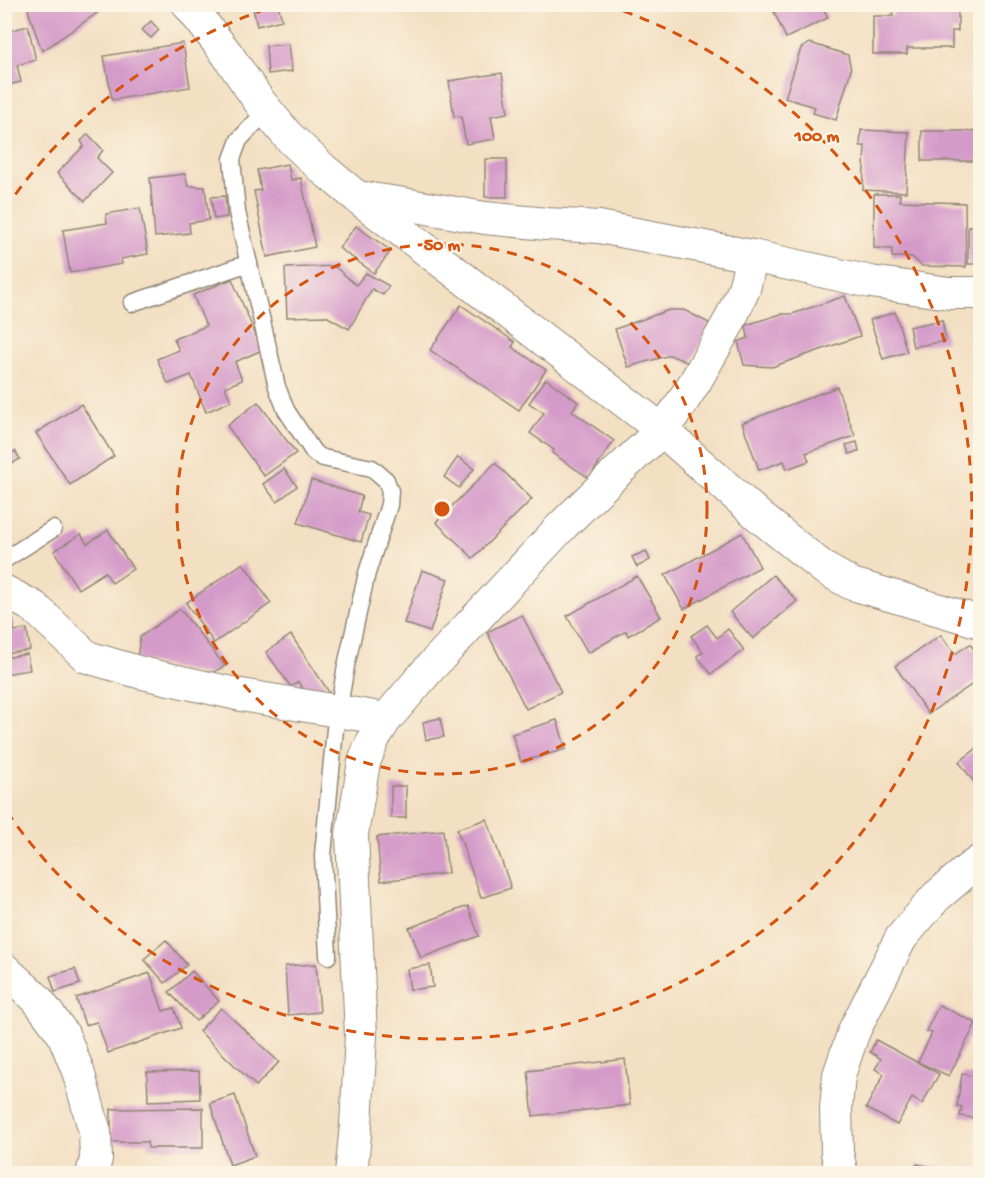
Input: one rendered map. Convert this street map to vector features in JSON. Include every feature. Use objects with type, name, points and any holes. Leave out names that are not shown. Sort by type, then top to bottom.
[{"type":"street","points":[[188,4],[288,136],[357,197],[662,430],[760,518],[825,569],[852,584],[981,622]]},
{"type":"street","points":[[357,197],[485,218],[599,227],[752,256],[871,282],[949,293],[981,293]]},
{"type":"street","points":[[351,1173],[356,1125],[360,1036],[352,834],[364,762],[374,738],[386,719],[428,670],[561,527],[662,430],[695,381],[729,322],[744,289],[752,256]]},
{"type":"street","points":[[4,591],[34,608],[87,657],[142,673],[241,694],[386,719]]},
{"type":"street","points":[[842,1173],[837,1153],[836,1108],[839,1075],[854,1030],[901,938],[936,897],[981,861]]},
{"type":"street","points":[[4,969],[37,999],[63,1034],[78,1071],[95,1132],[96,1159],[92,1173]]},
{"type":"lane","points":[[267,110],[239,140],[232,159],[237,212],[277,387],[286,410],[314,453],[323,458],[372,468],[386,480],[390,491],[389,505],[367,573],[346,666],[335,729],[323,855],[328,956]]},
{"type":"lane","points":[[132,303],[249,263]]},
{"type":"lane","points":[[4,561],[53,529]]},
{"type":"building","points":[[36,4],[96,4],[100,11],[42,51],[28,10]]},
{"type":"building","points":[[252,4],[278,4],[282,20],[257,26]]},
{"type":"building","points":[[790,4],[821,4],[828,18],[786,38],[774,12]]},
{"type":"building","points":[[908,4],[958,4],[958,31],[952,31],[952,48],[907,48],[907,54],[873,54],[873,16],[893,16],[893,10],[908,10]]},
{"type":"building","points":[[151,21],[159,30],[151,38],[142,30]]},
{"type":"building","points":[[28,26],[36,60],[17,65],[21,82],[4,86],[4,32]]},
{"type":"building","points":[[183,43],[190,87],[112,100],[104,56]]},
{"type":"building","points":[[810,43],[848,55],[851,70],[836,120],[813,113],[815,107],[785,98],[801,48]]},
{"type":"building","points":[[289,44],[292,71],[268,74],[266,46]]},
{"type":"building","points":[[502,73],[508,113],[491,116],[495,139],[466,144],[461,116],[454,117],[449,81]]},
{"type":"building","points":[[861,130],[909,132],[906,192],[863,190],[865,146],[860,146]]},
{"type":"building","points":[[922,131],[980,131],[980,161],[922,161]]},
{"type":"building","points":[[88,134],[103,150],[97,158],[112,173],[85,201],[57,173],[84,146],[81,141]]},
{"type":"building","points":[[485,159],[507,159],[507,197],[485,197]]},
{"type":"building","points":[[288,164],[291,180],[301,178],[315,247],[267,257],[254,191],[261,190],[257,170]]},
{"type":"building","points":[[185,174],[188,186],[205,187],[209,220],[189,223],[190,233],[155,237],[150,178]]},
{"type":"building","points":[[874,194],[900,194],[900,201],[965,203],[966,267],[922,266],[912,257],[892,257],[892,249],[874,248]]},
{"type":"building","points":[[225,196],[227,217],[214,219],[211,197]]},
{"type":"building","points":[[140,208],[148,254],[121,259],[122,264],[70,273],[63,230],[107,223],[106,214]]},
{"type":"building","points":[[356,226],[391,251],[374,273],[339,248]]},
{"type":"building","points":[[968,226],[980,226],[980,264],[968,264]]},
{"type":"building","points":[[334,266],[356,285],[366,273],[389,286],[383,295],[372,289],[349,329],[326,316],[287,317],[285,268]]},
{"type":"building","points":[[232,279],[262,350],[235,362],[242,380],[225,387],[231,401],[206,412],[191,375],[168,384],[157,359],[179,350],[174,339],[206,326],[193,295]]},
{"type":"building","points":[[845,296],[860,336],[772,367],[744,365],[738,342],[748,338],[746,325],[781,314],[792,314]]},
{"type":"building","points":[[461,305],[515,342],[512,347],[546,370],[519,410],[430,350]]},
{"type":"building","points":[[669,310],[684,310],[709,323],[691,364],[670,355],[628,367],[615,329]]},
{"type":"building","points":[[895,312],[907,352],[883,359],[870,320]]},
{"type":"building","points":[[942,320],[946,341],[913,347],[909,327]]},
{"type":"building","points":[[546,379],[578,402],[572,411],[614,441],[589,478],[552,453],[554,450],[530,433],[544,413],[529,403]]},
{"type":"building","points":[[837,387],[855,436],[806,453],[809,461],[787,469],[784,461],[759,470],[742,423]]},
{"type":"building","points":[[258,402],[296,453],[264,476],[227,426]]},
{"type":"building","points":[[81,404],[114,456],[70,485],[36,433]]},
{"type":"building","points":[[857,442],[859,451],[849,454],[846,445]]},
{"type":"building","points":[[15,451],[20,459],[8,466],[4,458]]},
{"type":"building","points":[[458,457],[474,469],[459,488],[444,477]]},
{"type":"building","points":[[495,463],[532,499],[473,558],[436,522]]},
{"type":"building","points":[[284,469],[297,486],[277,502],[263,484]]},
{"type":"building","points":[[311,480],[362,496],[358,512],[369,515],[361,542],[298,523]]},
{"type":"building","points":[[108,530],[133,569],[112,583],[105,572],[78,589],[54,551],[81,534],[87,544]]},
{"type":"building","points":[[742,533],[760,567],[684,609],[665,575]]},
{"type":"building","points":[[646,551],[650,560],[637,567],[632,557]]},
{"type":"building","points":[[243,563],[271,603],[214,643],[186,603]]},
{"type":"building","points":[[422,570],[448,579],[430,632],[404,623]]},
{"type":"building","points":[[773,575],[797,601],[753,639],[730,612]]},
{"type":"building","points":[[637,576],[661,617],[628,636],[626,631],[588,653],[567,616]]},
{"type":"building","points":[[180,609],[225,666],[208,675],[137,660],[140,637]]},
{"type":"building","points":[[522,615],[561,692],[526,709],[487,632]]},
{"type":"building","points":[[13,619],[14,631],[27,629],[30,650],[4,654],[4,620]]},
{"type":"building","points":[[707,625],[717,638],[728,629],[744,650],[711,674],[697,656],[703,652],[691,636]]},
{"type":"building","points":[[291,635],[329,692],[326,694],[305,691],[298,682],[291,687],[266,652]]},
{"type":"building","points":[[941,635],[955,654],[970,644],[976,652],[980,649],[980,679],[928,714],[895,666]]},
{"type":"building","points":[[27,654],[30,670],[4,674],[4,658]]},
{"type":"building","points":[[440,718],[444,737],[426,740],[423,722]]},
{"type":"building","points":[[557,720],[566,749],[521,762],[512,734]]},
{"type":"building","points":[[980,746],[980,790],[959,762]]},
{"type":"building","points":[[391,786],[406,786],[406,818],[391,818]]},
{"type":"building","points":[[487,819],[511,888],[481,898],[457,829]]},
{"type":"building","points":[[443,830],[448,873],[381,881],[377,837]]},
{"type":"building","points":[[468,906],[479,936],[421,958],[409,928]]},
{"type":"building","points":[[166,940],[187,965],[165,983],[144,959]]},
{"type":"building","points":[[316,964],[320,1012],[288,1015],[285,966]]},
{"type":"building","points":[[430,965],[433,987],[410,990],[407,969]]},
{"type":"building","points":[[75,969],[80,984],[55,992],[50,976]]},
{"type":"building","points":[[192,971],[219,1001],[196,1021],[169,992]]},
{"type":"building","points":[[150,973],[163,1011],[174,1008],[181,1028],[108,1053],[97,1022],[85,1025],[76,998]]},
{"type":"building","points":[[939,1005],[976,1023],[949,1076],[918,1062],[932,1033],[926,1031]]},
{"type":"building","points":[[221,1008],[279,1062],[256,1086],[199,1031]]},
{"type":"building","points":[[876,1040],[939,1074],[922,1104],[912,1098],[897,1125],[866,1108],[884,1074],[875,1069],[881,1059],[870,1052]]},
{"type":"building","points":[[625,1059],[630,1105],[533,1116],[528,1071]]},
{"type":"building","points":[[199,1071],[200,1099],[148,1101],[147,1072]]},
{"type":"building","points":[[975,1071],[980,1071],[980,1119],[960,1116],[962,1107],[957,1106],[962,1074],[974,1076]]},
{"type":"building","points":[[235,1095],[255,1156],[230,1165],[210,1103]]},
{"type":"building","points":[[203,1108],[203,1148],[148,1148],[147,1142],[111,1142],[111,1109]]},
{"type":"building","points":[[917,1164],[960,1172],[960,1174],[915,1174]]}]
